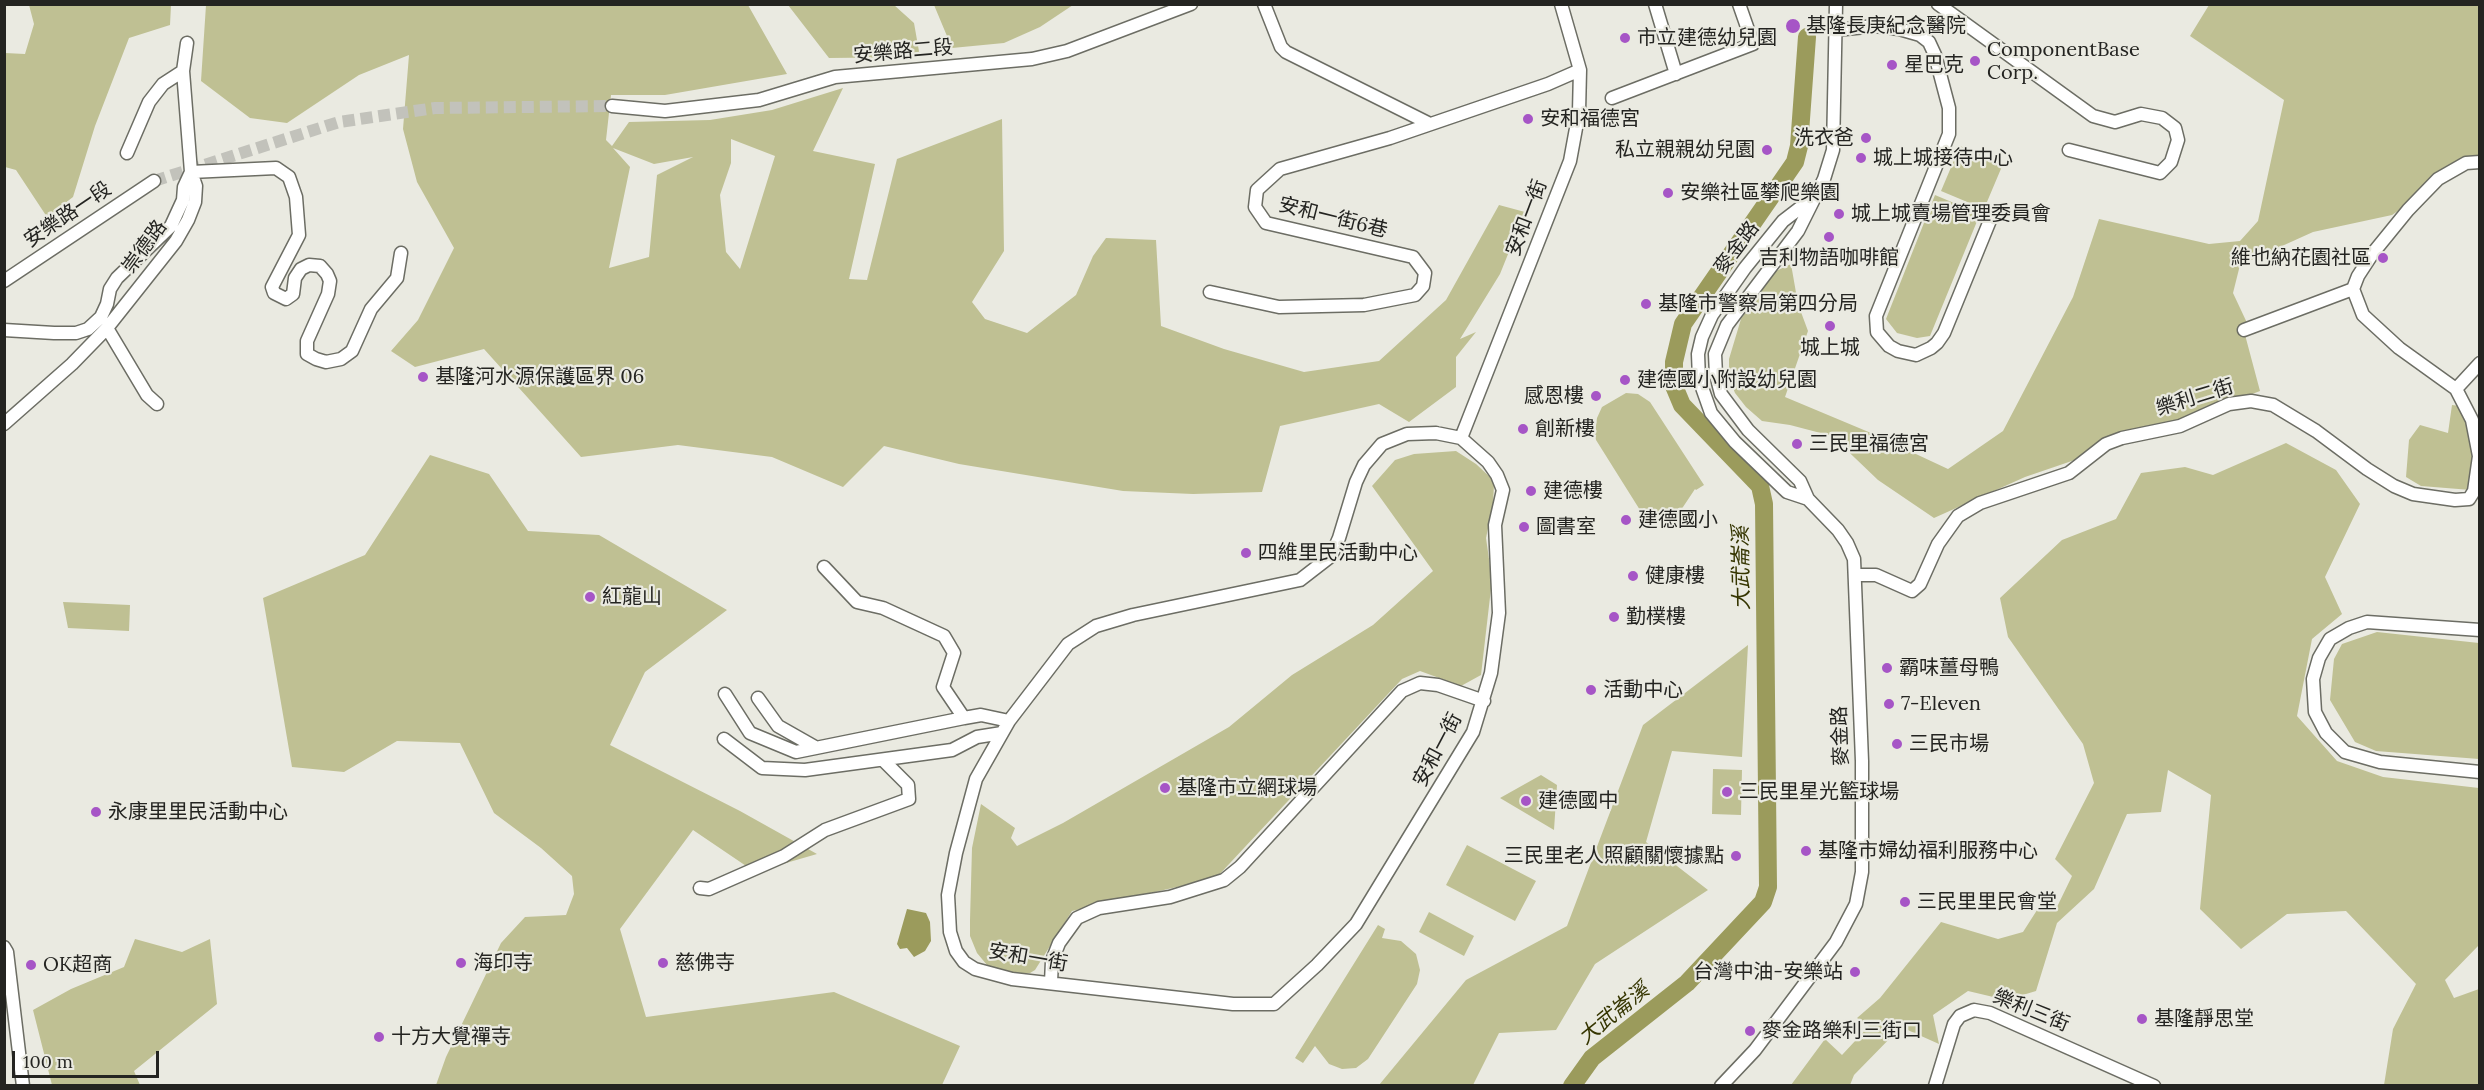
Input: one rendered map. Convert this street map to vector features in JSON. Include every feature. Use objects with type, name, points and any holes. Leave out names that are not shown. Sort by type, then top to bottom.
[{"type":"street","name":"安樂路二段","points":[[612,106],[665,111],[748,102],[835,77],[1032,59],[1067,51],[1191,4]]},
{"type":"street","points":[[1264,4],[1281,47],[1286,52],[1428,123]]},
{"type":"street","name":"安和一街","points":[[1461,438],[1570,161],[1579,112],[1580,70],[1561,4]]},
{"type":"street","points":[[1655,4],[1676,74]]},
{"type":"street","points":[[1612,98],[1753,44],[1739,4]]},
{"type":"street","name":"麥金路","points":[[1721,1086],[1755,1050],[1836,942],[1850,919],[1860,890],[1863,821],[1854,559],[1847,543],[1831,522],[1808,499],[1800,481],[1748,430],[1721,394],[1716,375],[1715,350],[1726,325],[1798,231],[1824,179],[1833,150],[1836,4]]},
{"type":"street","points":[[1938,4],[2093,116],[2115,122],[2141,114],[2162,118],[2175,128],[2178,140],[2171,162],[2160,173],[2069,150]]},
{"type":"street","points":[[1836,30],[1875,26],[1920,35],[1929,42],[1935,55],[1949,108],[1949,134],[1876,316],[1877,332],[1889,346],[1898,351],[1916,354],[1937,343],[1944,333],[1991,218]]},
{"type":"street","name":"崇德路","points":[[4,424],[72,364],[107,328],[176,241],[188,220],[196,186],[191,172],[183,71],[187,42]]},
{"type":"street","name":"安和一街6巷","points":[[1210,292],[1279,307],[1364,305],[1415,295],[1423,286],[1425,273],[1413,257],[1266,224],[1255,207],[1257,190],[1280,169],[1390,138],[1428,123],[1548,84],[1580,70]]},
{"type":"street","points":[[127,153],[148,102],[163,84],[183,71]]},
{"type":"street","points":[[2480,162],[2466,163],[2438,178],[2408,210],[2373,254],[2358,276],[2353,289],[2363,315],[2399,348],[2456,389],[2480,363]]},
{"type":"street","points":[[4,330],[76,333],[88,329],[100,317],[107,304],[110,289],[117,278],[133,260],[155,244],[171,226],[183,200],[184,187],[191,172],[276,168],[289,177],[296,197],[299,235],[272,287],[274,293],[286,299],[293,294],[295,278],[301,269],[309,265],[320,266],[327,274],[330,281],[328,294],[307,341],[307,354],[316,359],[326,362],[340,359],[352,351],[371,309],[397,278],[402,253]]},
{"type":"street","name":"安樂路一段","points":[[4,280],[154,181]]},
{"type":"street","name":"麥金路","points":[[1808,499],[1787,492],[1735,442],[1711,413],[1699,379],[1698,354],[1702,337],[1712,315],[1745,268],[1783,221],[1813,198]]},
{"type":"street","points":[[1745,268],[1761,279]]},
{"type":"street","points":[[2244,330],[2353,289]]},
{"type":"street","points":[[107,328],[147,396],[157,404]]},
{"type":"street","name":"樂利二街","points":[[1855,575],[1876,575],[1912,591],[1920,584],[1938,544],[1958,516],[1980,503],[2069,473],[2106,444],[2122,438],[2180,426],[2229,404],[2251,402],[2273,405],[2316,430],[2394,486],[2413,494],[2455,500],[2469,499],[2474,491],[2479,456],[2472,420],[2456,389]]},
{"type":"street","name":"安和一街","points":[[1436,433],[1461,438],[1488,462],[1503,490],[1495,525],[1494,542],[1499,613],[1491,674],[1484,701],[1473,732],[1451,771],[1356,924],[1317,965],[1274,1004],[1233,1004],[1012,979],[975,969],[964,962],[956,951],[950,932],[948,895],[956,853],[976,779],[1009,722],[1068,644],[1096,626],[1132,615],[1300,580],[1331,556],[1364,465],[1382,444],[1407,435],[1436,433]]},
{"type":"street","points":[[824,567],[857,603],[883,608],[944,636],[954,653],[944,687],[964,718]]},
{"type":"street","points":[[2480,630],[2367,622],[2330,639],[2319,658],[2313,679],[2315,712],[2326,733],[2346,752],[2380,762],[2480,772]]},
{"type":"street","points":[[1051,982],[1052,961],[1059,943],[1077,918],[1099,908],[1170,897],[1224,880],[1240,867],[1402,691],[1420,683],[1438,685],[1484,701]]},
{"type":"street","points":[[725,694],[750,733],[796,752],[964,718],[981,716],[1009,722]]},
{"type":"street","points":[[758,698],[778,726],[815,747]]},
{"type":"street","points":[[724,739],[762,768],[805,770],[952,750],[977,737],[1002,733]]},
{"type":"street","points":[[700,888],[709,889],[784,856],[825,830],[909,799],[908,785],[884,761]]},
{"type":"street","points":[[4,947],[7,952],[23,1086]]},
{"type":"street","name":"樂利三街","points":[[1935,1086],[1954,1024],[1960,1016],[1974,1010],[1990,1013],[2154,1086]]},
{"type":"green space","points":[[29,5],[171,5],[170,25],[129,38],[95,126],[73,197],[47,217],[16,170],[5,167],[5,53],[25,54],[34,24]]},
{"type":"green space","points":[[206,5],[748,5],[787,74],[665,95],[611,95],[606,140],[612,146],[629,122],[710,120],[772,110],[843,88],[813,151],[875,164],[849,279],[867,280],[897,159],[1002,119],[1004,251],[972,302],[985,319],[1027,333],[1076,295],[1093,256],[1106,238],[1156,240],[1161,326],[1224,349],[1304,372],[1379,361],[1446,300],[1499,205],[1525,212],[1500,274],[1460,339],[1476,332],[1456,357],[1456,387],[1409,422],[1379,404],[1280,426],[1262,492],[1193,494],[1123,491],[959,464],[884,446],[843,487],[772,457],[678,445],[581,457],[484,349],[415,367],[391,351],[418,320],[454,248],[417,182],[403,129],[409,55],[359,75],[287,123],[250,118],[201,81]],"holes":[[[731,139],[775,156],[740,269],[726,252],[720,195],[731,163]],[[613,148],[654,164],[693,157],[657,175],[649,257],[609,268],[630,167]]]},
{"type":"green space","points":[[788,5],[894,5],[914,23],[920,57],[829,58]]},
{"type":"green space","points":[[934,5],[1073,5],[1040,27],[1004,43],[952,48]]},
{"type":"green space","points":[[2209,5],[2479,5],[2479,156],[2392,215],[2313,232],[2240,265],[2233,293],[2248,325],[2244,331],[2260,391],[2139,438],[2025,477],[1934,518],[1878,480],[1832,436],[1790,425],[1762,421],[1746,407],[1735,393],[1729,378],[1729,359],[1741,319],[1774,272],[1791,264],[1798,304],[1808,331],[1785,397],[1871,433],[1948,469],[2003,431],[2073,297],[2099,219],[2209,244],[2240,241],[2258,221],[2284,100],[2190,36]]},
{"type":"green space","points":[[1960,146],[2003,164],[1984,209],[1941,191]]},
{"type":"green space","points":[[1935,195],[1980,214],[1930,336],[1917,338],[1897,333],[1886,319]]},
{"type":"green space","points":[[1626,393],[1638,394],[1650,402],[1704,485],[1695,489],[1679,513],[1666,517],[1655,517],[1658,522],[1650,526],[1596,440],[1597,418],[1602,407]]},
{"type":"green space","points":[[2452,405],[2460,406],[2473,446],[2475,473],[2471,490],[2421,486],[2406,477],[2409,440],[2420,425],[2448,433]]},
{"type":"green space","points":[[2286,443],[2336,470],[2360,504],[2325,577],[2342,614],[2312,639],[2297,716],[2337,761],[2383,777],[2479,788],[2479,945],[2445,980],[2454,998],[2479,989],[2479,1085],[2384,1085],[2393,1029],[2416,984],[2346,911],[2287,914],[2241,949],[2200,909],[2211,795],[2168,770],[2161,812],[2127,814],[2094,889],[2057,923],[2036,991],[2006,1000],[1968,991],[1933,1015],[1939,1044],[1901,1027],[1854,1075],[1850,1085],[1791,1085],[1825,1039],[1842,1055],[1869,1026],[1857,1018],[1880,998],[1941,922],[1998,939],[2023,932],[2039,907],[2056,909],[2072,876],[2055,859],[2094,783],[2083,744],[2008,637],[2000,598],[2062,540],[2116,519],[2141,473],[2185,467],[2213,475]]},
{"type":"green space","points":[[1456,451],[1476,464],[1494,484],[1493,504],[1486,538],[1492,580],[1481,675],[1461,686],[1420,671],[1402,679],[1216,878],[1072,911],[1035,970],[1030,973],[1002,971],[987,965],[977,953],[970,936],[972,848],[981,804],[1015,828],[1011,838],[1017,846],[1063,823],[1229,727],[1292,675],[1373,625],[1433,571],[1372,486],[1395,460],[1414,454]]},
{"type":"green space","points":[[430,455],[489,474],[528,531],[599,535],[727,610],[645,672],[610,745],[740,811],[817,854],[755,872],[693,830],[620,929],[646,1017],[834,992],[960,1046],[942,1085],[436,1085],[446,1057],[501,943],[525,917],[566,915],[574,894],[572,876],[541,848],[494,813],[460,743],[397,741],[344,772],[292,767],[263,598],[365,555]]},
{"type":"green space","points":[[63,602],[130,605],[129,631],[68,628]]},
{"type":"green space","points":[[2377,632],[2479,643],[2479,759],[2376,751],[2355,742],[2330,700],[2334,659],[2342,644]]},
{"type":"green space","points":[[1748,645],[1742,757],[1672,751],[1646,842],[1708,890],[1595,964],[1556,1030],[1499,1033],[1473,1085],[1379,1085],[1466,980],[1567,926],[1643,725]]},
{"type":"green space","name":"三民里星光籃球場","points":[[1713,769],[1742,770],[1741,815],[1712,814]]},
{"type":"green space","points":[[1541,775],[1557,785],[1554,830],[1500,798]]},
{"type":"green space","points":[[1467,845],[1536,881],[1515,921],[1446,885]]},
{"type":"green space","points":[[1429,912],[1474,936],[1464,956],[1419,932]]},
{"type":"green space","points":[[1378,925],[1385,929],[1382,938],[1401,941],[1416,954],[1420,970],[1417,984],[1368,1059],[1356,1068],[1342,1069],[1329,1064],[1315,1046],[1303,1063],[1295,1058]]},
{"type":"green space","points":[[135,939],[182,952],[210,939],[217,1004],[134,1071],[140,1085],[52,1085],[33,1010],[71,989],[124,967]]},
{"type":"shaded area","points":[[907,909],[926,913],[930,922],[931,941],[925,951],[914,957],[907,948],[900,949],[897,944]]},
{"type":"waterway","name":"大武崙溪","points":[[1572,1086],[1592,1058],[1687,983],[1763,902],[1768,887],[1764,504],[1760,486],[1682,405],[1674,386],[1674,362],[1683,324],[1795,162],[1799,146],[1807,37]]},
{"type":"tunnel","points":[[154,181],[339,122],[435,108],[612,106]]},
{"type":"place","name":"基隆長庚紀念醫院","points":[[1793,26]]},
{"type":"place","name":"市立建德幼兒園","points":[[1625,38]]},
{"type":"place","name":"ComponentBase Corp.","points":[[1975,61]]},
{"type":"place","name":"星巴克","points":[[1892,65]]},
{"type":"place","name":"安和福德宮","points":[[1528,119]]},
{"type":"place","name":"洗衣爸","points":[[1866,138]]},
{"type":"place","name":"私立親親幼兒園","points":[[1767,150]]},
{"type":"place","name":"城上城接待中心","points":[[1861,158]]},
{"type":"place","name":"安樂社區攀爬樂園","points":[[1668,193]]},
{"type":"place","name":"城上城賣場管理委員會","points":[[1839,214]]},
{"type":"place","name":"吉利物語咖啡館","points":[[1829,237]]},
{"type":"place","name":"維也納花園社區","points":[[2383,258]]},
{"type":"place","name":"基隆市警察局第四分局","points":[[1646,304]]},
{"type":"place","name":"城上城","points":[[1830,326]]},
{"type":"place","name":"基隆河水源保護區界 06","points":[[423,377]]},
{"type":"place","name":"建德國小附設幼兒園","points":[[1625,380]]},
{"type":"place","name":"感恩樓","points":[[1596,396]]},
{"type":"place","name":"創新樓","points":[[1523,429]]},
{"type":"place","name":"三民里福德宮","points":[[1797,444]]},
{"type":"place","name":"建德樓","points":[[1531,491]]},
{"type":"place","name":"建德國小","points":[[1626,520]]},
{"type":"place","name":"圖書室","points":[[1524,527]]},
{"type":"place","name":"四維里民活動中心","points":[[1246,553]]},
{"type":"place","name":"健康樓","points":[[1633,576]]},
{"type":"place","name":"紅龍山","points":[[590,597]]},
{"type":"place","name":"勤樸樓","points":[[1614,617]]},
{"type":"place","name":"霸味薑母鴨","points":[[1887,668]]},
{"type":"place","name":"活動中心","points":[[1591,690]]},
{"type":"place","name":"7-Eleven","points":[[1889,704]]},
{"type":"place","name":"三民市場","points":[[1897,744]]},
{"type":"place","name":"基隆市立網球場","points":[[1165,788]]},
{"type":"place","name":"三民里星光籃球場","points":[[1727,792]]},
{"type":"place","name":"建德國中","points":[[1526,801]]},
{"type":"place","name":"永康里里民活動中心","points":[[96,812]]},
{"type":"place","name":"基隆市婦幼福利服務中心","points":[[1806,851]]},
{"type":"place","name":"三民里老人照顧關懷據點","points":[[1736,856]]},
{"type":"place","name":"三民里里民會堂","points":[[1905,902]]},
{"type":"place","name":"海印寺","points":[[461,963]]},
{"type":"place","name":"慈佛寺","points":[[663,963]]},
{"type":"place","name":"OK超商","points":[[31,965]]},
{"type":"place","name":"台灣中油-安樂站","points":[[1855,972]]},
{"type":"place","name":"基隆靜思堂","points":[[2142,1019]]},
{"type":"place","name":"麥金路樂利三街口","points":[[1750,1031]]},
{"type":"place","name":"十方大覺禪寺","points":[[379,1037]]}]
